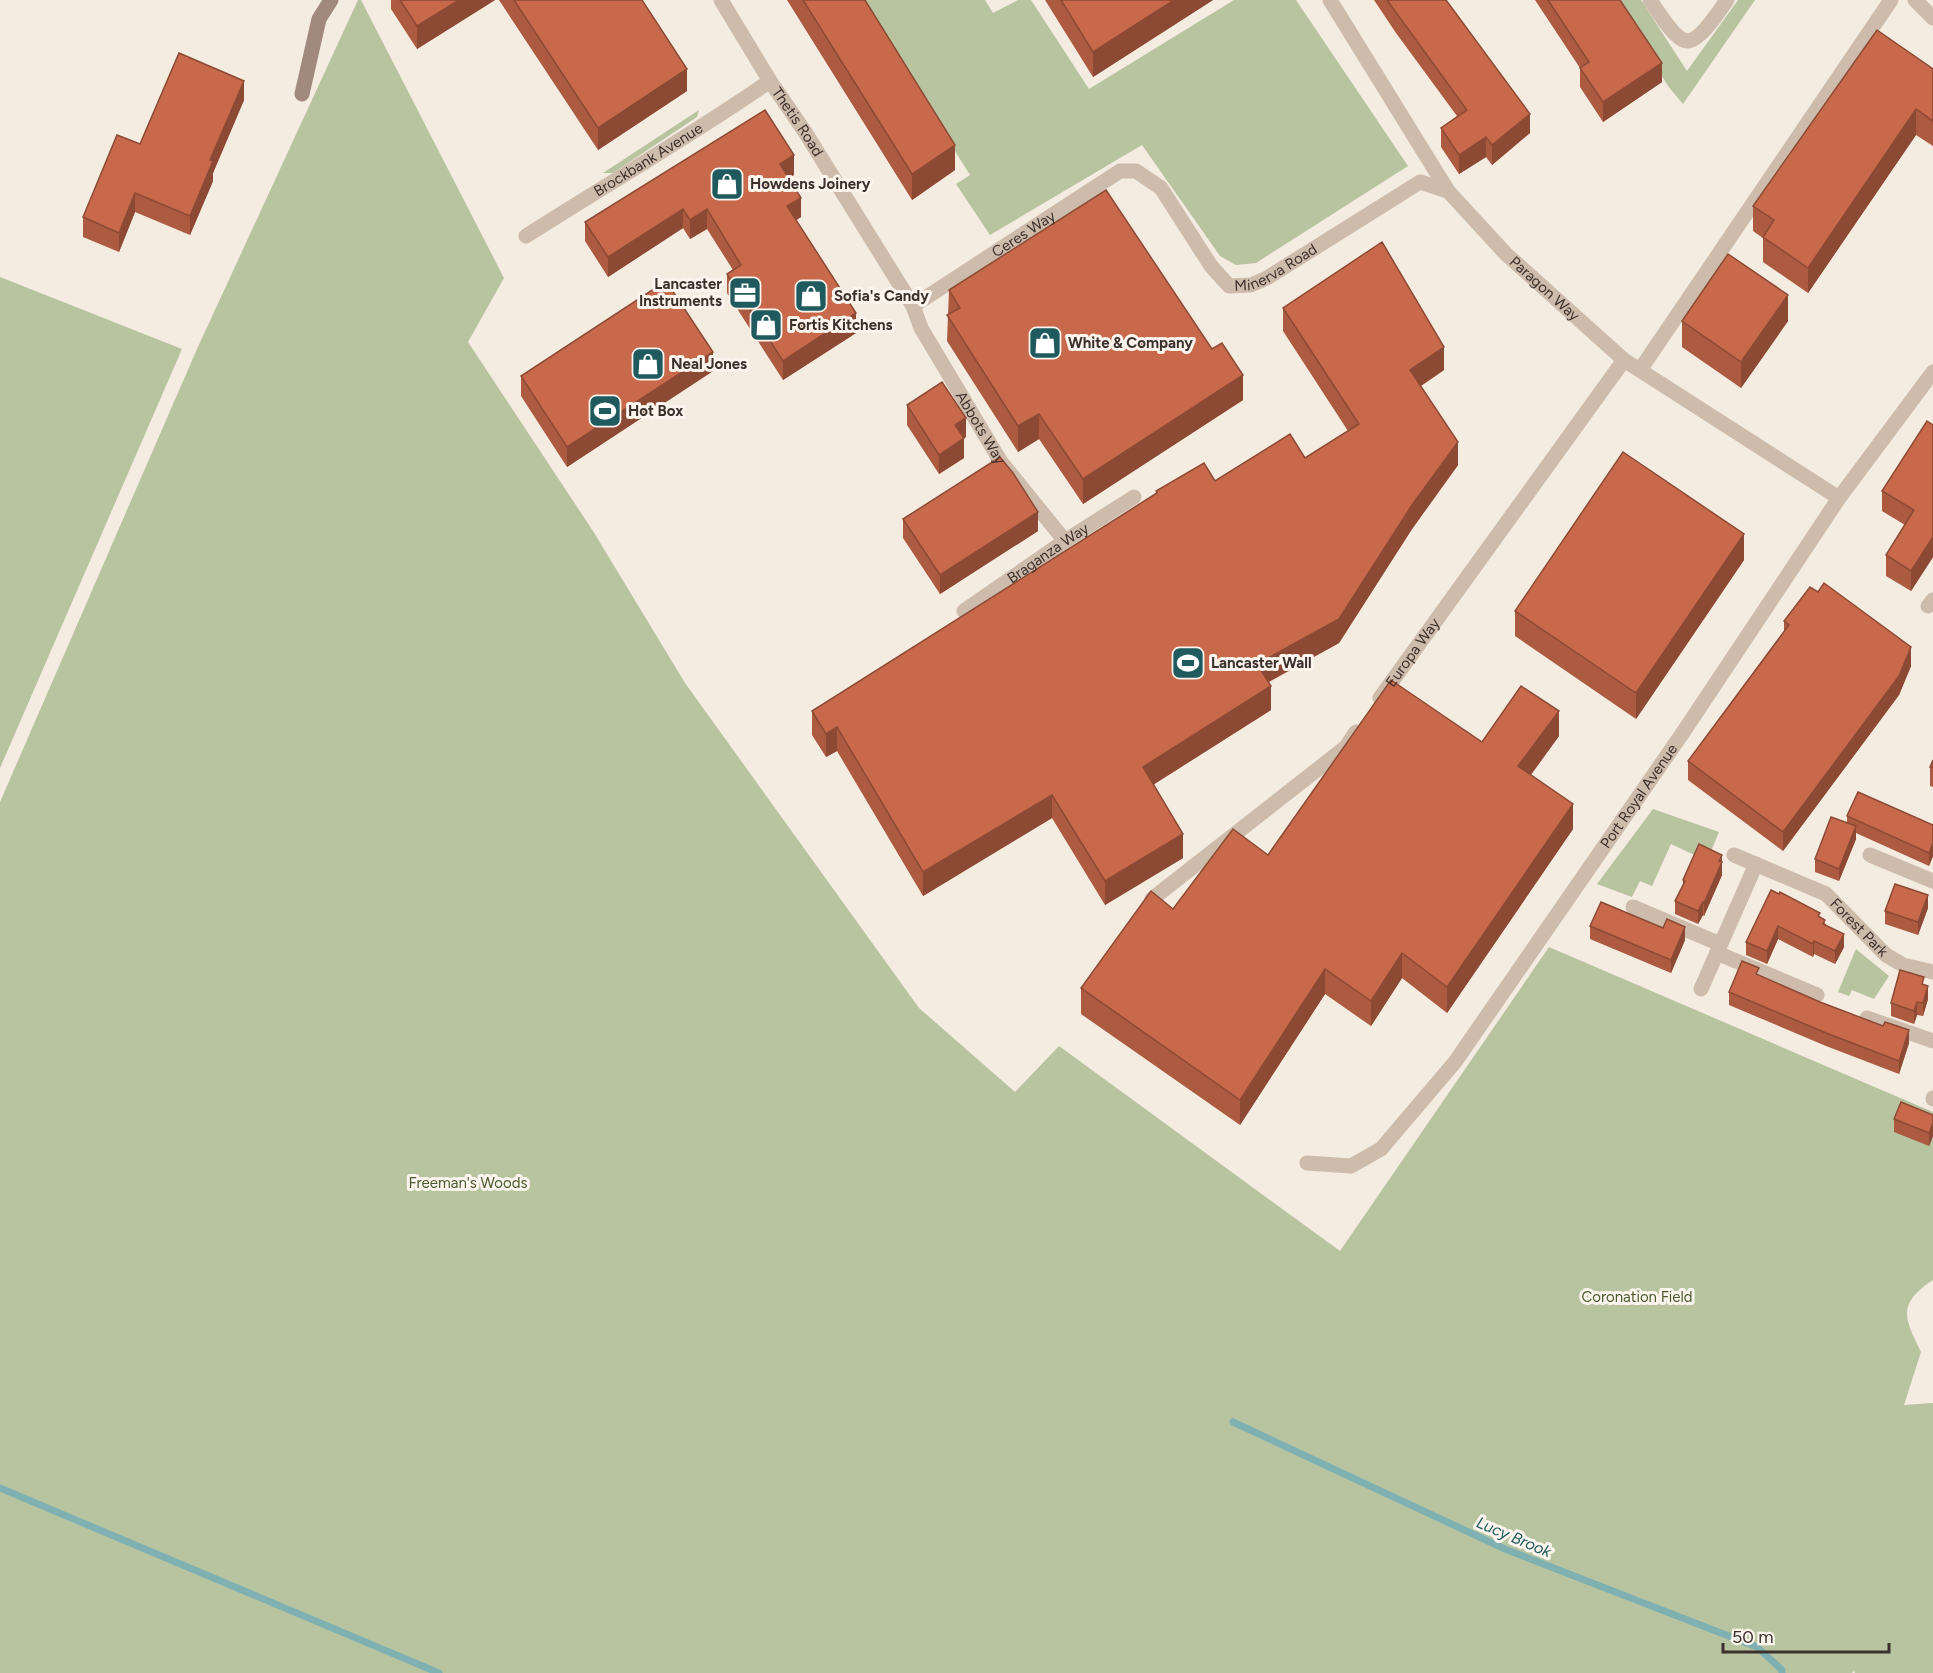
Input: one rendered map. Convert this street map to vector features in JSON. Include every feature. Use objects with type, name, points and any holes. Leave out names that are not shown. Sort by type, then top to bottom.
[{"type":"street","points":[[302,94],[319,19],[331,0]]},
{"type":"street","name":"Thetis Road","points":[[722,0],[770,81],[805,132],[913,306]]},
{"type":"street","name":"Paragon Way","points":[[1330,0],[1448,191],[1506,254],[1624,360],[1839,498]]},
{"type":"street","points":[[1650,0],[1681,39],[1688,41],[1694,39],[1711,23],[1727,0]]},
{"type":"street","points":[[1640,370],[1891,0]]},
{"type":"street","points":[[1915,0],[1933,18]]},
{"type":"street","name":"Brockbank Avenue","points":[[526,236],[719,116],[770,81]]},
{"type":"street","name":"Ceres Way","points":[[913,306],[1120,171],[1136,171]]},
{"type":"street","name":"Minerva Road","points":[[1136,171],[1161,188],[1211,266],[1229,286],[1251,285],[1267,278],[1420,182],[1448,191]]},
{"type":"street","name":"Abbots Way","points":[[913,306],[921,328],[1001,462],[1065,541]]},
{"type":"street","name":"Europa Way","points":[[1152,899],[1346,747],[1624,360]]},
{"type":"street","name":"Port Royal Avenue","points":[[1307,1163],[1351,1166],[1381,1149],[1455,1062],[1684,731],[1839,498],[1933,372]]},
{"type":"street","name":"Braganza Way","points":[[964,611],[1065,541],[1134,497]]},
{"type":"street","name":"Forest Park","points":[[1734,855],[1826,894],[1886,955],[1903,965],[1932,969]]},
{"type":"street","points":[[1870,855],[1933,881]]},
{"type":"street","points":[[1701,988],[1756,864]]},
{"type":"street","points":[[1634,907],[1817,995]]},
{"type":"street","points":[[1867,1018],[1933,1041]]},
{"type":"green space","name":"Freeman's Woods","points":[[358,0],[361,0],[504,278],[468,342],[593,531],[685,683],[919,1008],[1015,1092],[1059,1046],[1340,1251],[1549,947],[1933,1112],[1933,1280],[1914,1297],[1907,1312],[1911,1330],[1921,1352],[1904,1405],[1933,1403],[1933,1673],[1855,1673],[1854,1671],[1852,1673],[0,1673],[0,802],[197,349]]},
{"type":"green space","points":[[860,0],[985,0],[993,13],[1018,0],[1031,0],[1089,89],[1234,0],[1296,0],[1408,166],[1256,263],[1236,265],[1220,256],[1142,145],[990,235],[956,184],[970,175]]},
{"type":"green space","points":[[1615,0],[1641,0],[1687,71],[1738,0],[1755,0],[1683,104],[1668,86]]},
{"type":"green space","points":[[699,110],[697,117],[613,173],[603,173]]},
{"type":"green space","points":[[0,277],[182,349],[0,768]]},
{"type":"green space","points":[[1653,809],[1719,832],[1707,861],[1671,844],[1652,886],[1640,881],[1632,897],[1597,884]]},
{"type":"green space","points":[[1856,949],[1889,976],[1874,999],[1852,990],[1849,996],[1838,992]]},
{"type":"building","points":[[400,0],[459,0],[417,26]]},
{"type":"building","points":[[514,0],[642,0],[687,69],[598,128]]},
{"type":"building","points":[[803,0],[865,0],[955,145],[912,174]]},
{"type":"building","points":[[1061,0],[1174,0],[1093,52]]},
{"type":"building","points":[[1387,0],[1446,0],[1530,114],[1492,145],[1486,137],[1459,155],[1441,128],[1467,110]]},
{"type":"building","points":[[1548,0],[1620,0],[1662,63],[1603,102],[1580,68],[1589,62]]},
{"type":"building","points":[[1877,30],[1933,69],[1933,121],[1916,109],[1808,268],[1763,237],[1774,220],[1753,206]]},
{"type":"building","points":[[179,53],[244,81],[210,160],[213,161],[190,216],[135,193],[119,233],[83,217],[117,135],[140,144]]},
{"type":"building","points":[[765,110],[794,155],[780,164],[801,198],[787,206],[856,313],[783,361],[727,274],[741,265],[707,209],[690,220],[683,209],[608,257],[585,222]]},
{"type":"building","points":[[1106,190],[1212,349],[1222,343],[1243,375],[1083,479],[1039,414],[1018,426],[947,315],[960,308],[949,290]]},
{"type":"building","points":[[1382,242],[1444,347],[1410,370],[1458,442],[1412,505],[1339,619],[1257,664],[1271,686],[1143,767],[1183,834],[1105,881],[1052,795],[923,872],[837,727],[826,734],[812,711],[1157,493],[1156,491],[1204,463],[1215,481],[1290,434],[1305,458],[1359,424],[1283,308]]},
{"type":"building","points":[[1728,254],[1788,295],[1741,362],[1682,321]]},
{"type":"building","points":[[666,281],[713,352],[567,447],[521,376]]},
{"type":"building","points":[[942,382],[966,418],[955,425],[964,438],[939,455],[907,405]]},
{"type":"building","points":[[1927,421],[1933,425],[1933,537],[1911,571],[1886,555],[1914,510],[1882,491]]},
{"type":"building","points":[[1623,452],[1744,534],[1636,693],[1515,611]]},
{"type":"building","points":[[1000,457],[1038,512],[940,575],[903,519]]},
{"type":"building","points":[[1824,583],[1911,647],[1899,676],[1783,832],[1688,761],[1789,625],[1784,621],[1810,587],[1818,592]]},
{"type":"building","points":[[1391,680],[1482,742],[1521,686],[1559,711],[1518,766],[1573,804],[1447,987],[1402,953],[1371,1001],[1325,969],[1240,1100],[1081,988],[1151,891],[1173,909],[1233,829],[1268,855]]},
{"type":"building","points":[[1858,792],[1933,825],[1933,843],[1929,853],[1847,816]]},
{"type":"building","points":[[1831,817],[1856,826],[1839,869],[1815,859]]},
{"type":"building","points":[[1699,844],[1722,855],[1719,861],[1722,862],[1704,903],[1698,911],[1675,901]]},
{"type":"building","points":[[1895,884],[1928,895],[1918,922],[1885,911]]},
{"type":"building","points":[[1771,890],[1779,894],[1780,892],[1820,913],[1818,916],[1825,920],[1823,924],[1844,934],[1835,951],[1814,941],[1813,944],[1778,926],[1767,951],[1746,942]]},
{"type":"building","points":[[1601,902],[1663,928],[1667,919],[1685,927],[1671,960],[1590,926]]},
{"type":"building","points":[[1742,961],[1759,968],[1756,974],[1820,1002],[1883,1026],[1885,1022],[1909,1030],[1899,1061],[1729,992]]},
{"type":"building","points":[[1900,970],[1924,977],[1922,984],[1928,986],[1923,1003],[1917,1002],[1914,1011],[1891,1003]]},
{"type":"building","points":[[1901,1102],[1933,1115],[1929,1133],[1894,1119]]},
{"type":"waterway","name":"Lucy Brook","points":[[1233,1422],[1505,1549],[1757,1647],[1782,1670],[1782,1673]]},
{"type":"waterway","points":[[0,1488],[439,1673]]},
{"type":"place","name":"Howdens Joinery","points":[[727,184]]},
{"type":"place","name":"Lancaster Instruments","points":[[745,293]]},
{"type":"place","name":"Sofia's Candy","points":[[811,296]]},
{"type":"place","name":"Fortis Kitchens","points":[[766,325]]},
{"type":"place","name":"White & Company","points":[[1045,343]]},
{"type":"place","name":"Neal Jones","points":[[648,364]]},
{"type":"place","name":"Hot Box","points":[[605,411]]},
{"type":"place","name":"Lancaster Wall","points":[[1188,663]]},
{"type":"park label","name":"Coronation Field","points":[[1637,1297]]}]
